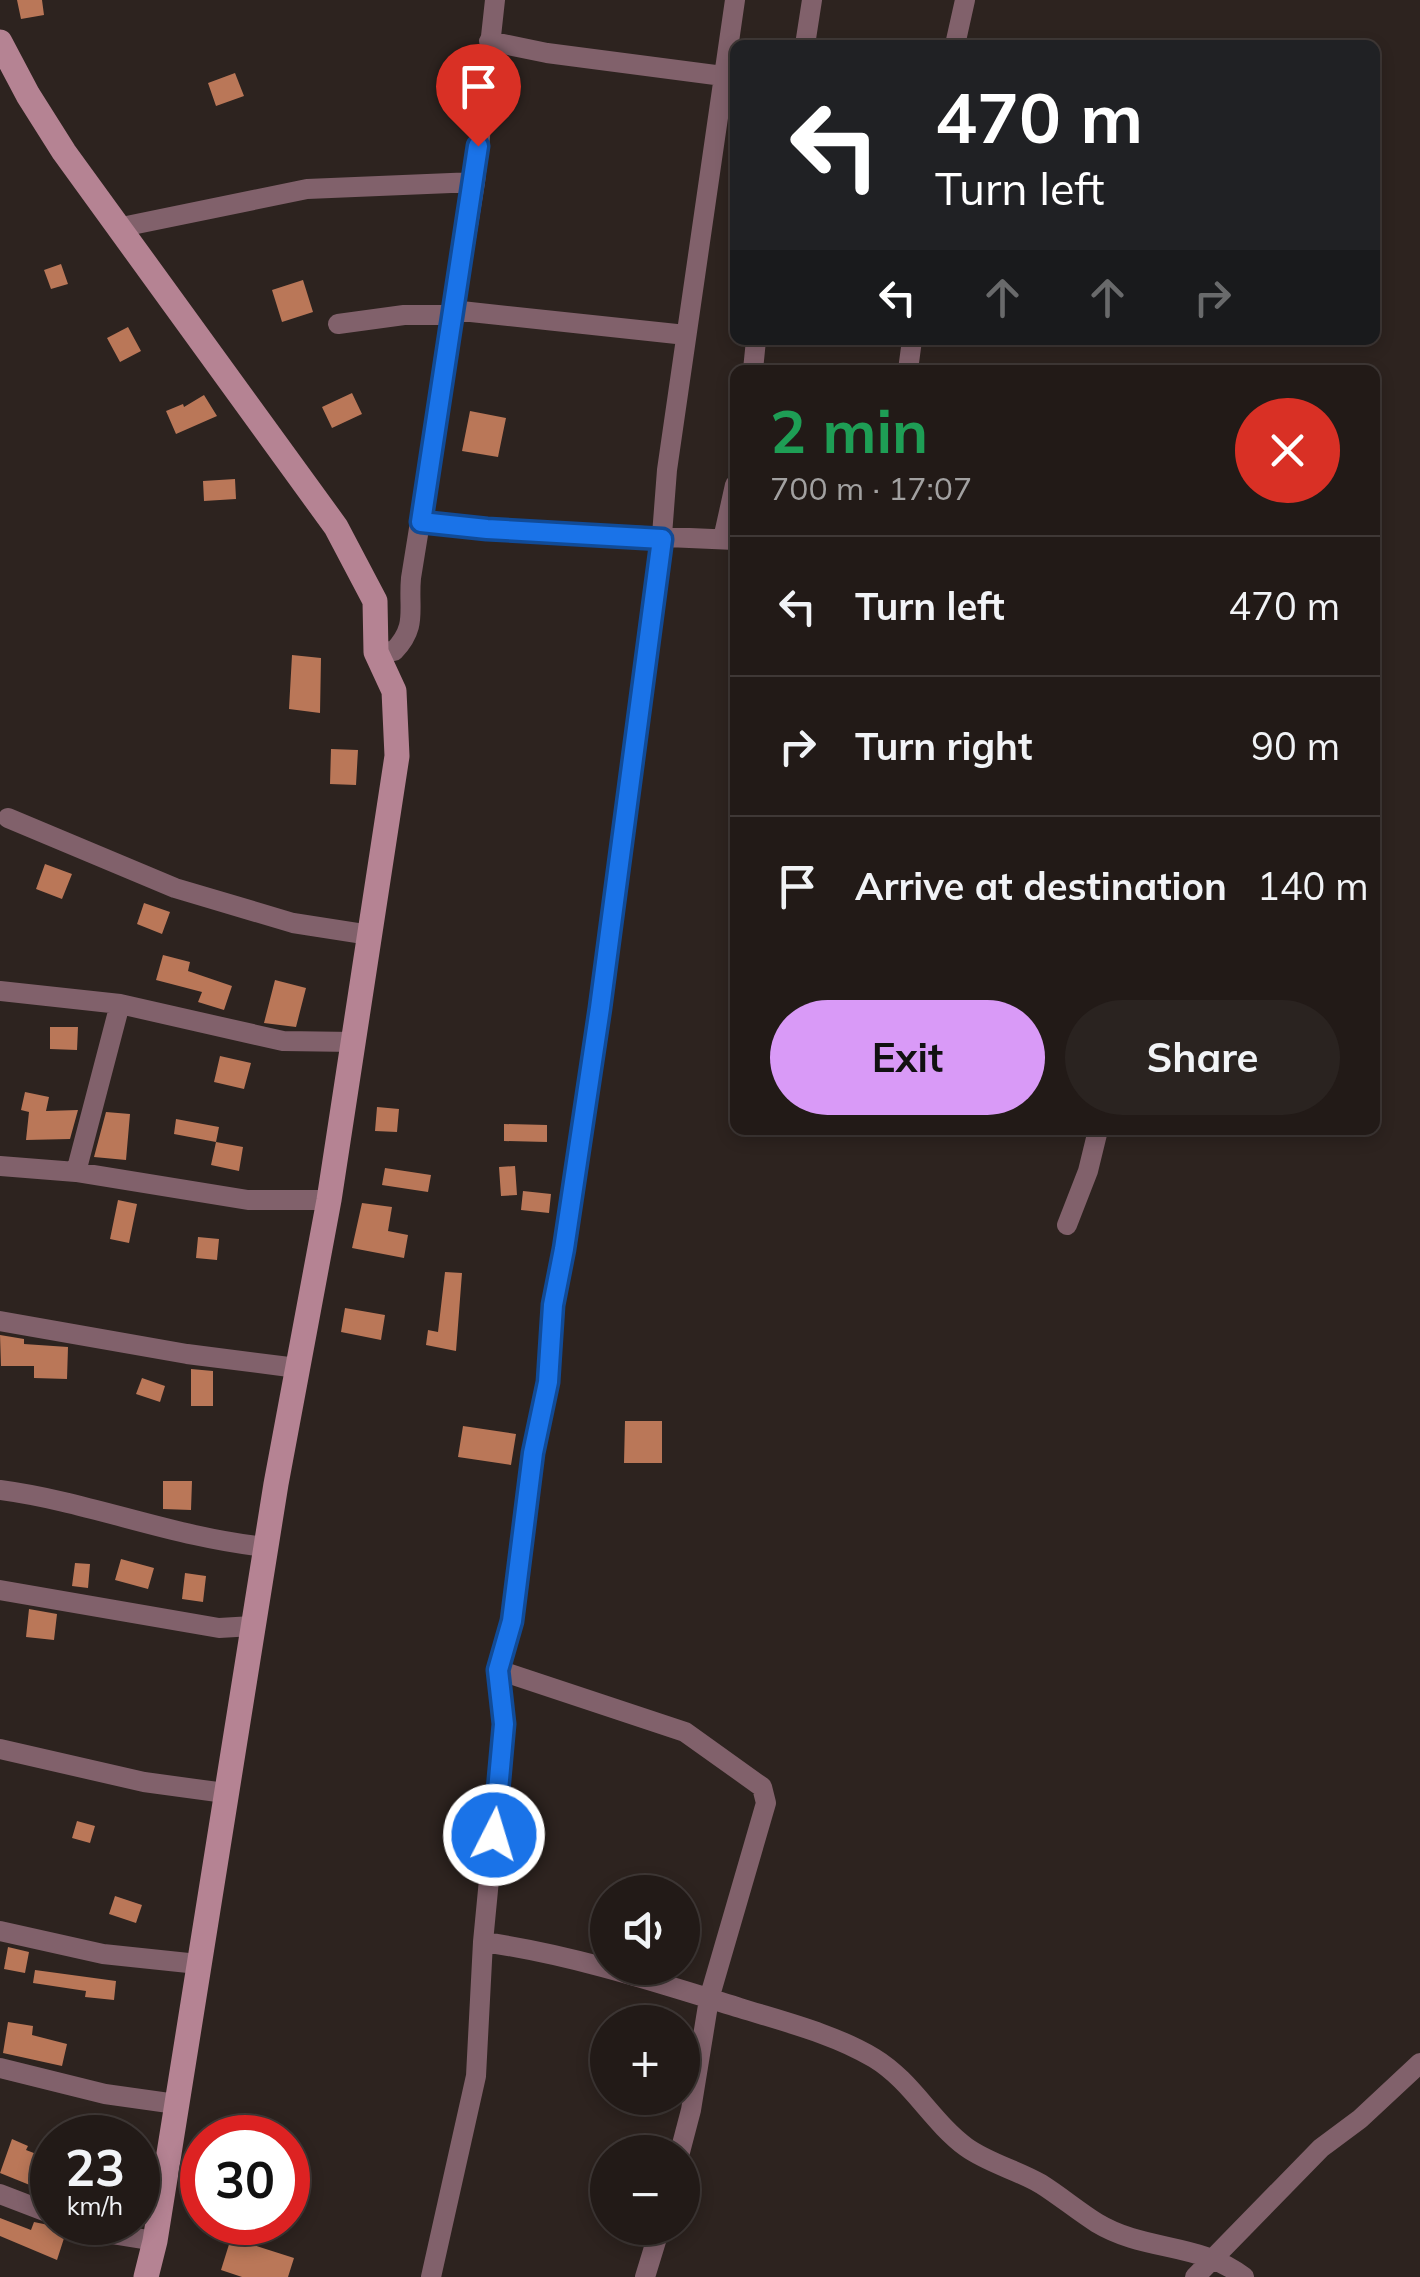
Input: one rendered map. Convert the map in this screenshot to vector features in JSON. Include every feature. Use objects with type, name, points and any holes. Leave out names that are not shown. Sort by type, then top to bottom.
[{"type":"main road","points":[[0,42],[28,95],[117,228],[336,527],[375,600],[376,652],[394,691],[397,756],[354,1042],[266,1547],[160,2208]]},
{"type":"main road","points":[[146,2277],[154,2245]]},
{"type":"street","points":[[376,652],[394,651],[412,624],[411,578],[475,182],[495,0]]},
{"type":"street","points":[[431,2277],[476,2076],[483,1942],[504,1724],[498,1670],[512,1621],[530,1471],[548,1382],[553,1305],[602,996],[662,539],[667,470],[735,0]]},
{"type":"street","points":[[806,40],[812,0]]},
{"type":"street","points":[[956,40],[965,0]]},
{"type":"street","points":[[489,41],[547,53],[723,76]]},
{"type":"street","points":[[117,228],[307,189],[475,182]]},
{"type":"street","points":[[452,310],[686,335]]},
{"type":"street","points":[[338,324],[404,315],[450,316],[452,310]]},
{"type":"street","points":[[421,522],[662,539],[729,539]]},
{"type":"street","points":[[8,818],[175,888],[293,923],[370,935]]},
{"type":"street","points":[[0,991],[120,1004],[283,1041],[354,1042]]},
{"type":"street","points":[[76,1172],[120,1004]]},
{"type":"street","points":[[1067,1225],[1097,1135]]},
{"type":"street","points":[[0,1166],[76,1172],[248,1200],[329,1200]]},
{"type":"street","points":[[0,1320],[187,1354],[297,1368]]},
{"type":"street","points":[[0,1490],[71,1501],[214,1542],[266,1547]]},
{"type":"street","points":[[0,1590],[220,1628],[253,1626]]},
{"type":"street","points":[[498,1670],[685,1732],[762,1787],[766,1803],[709,1998],[684,2135]]},
{"type":"street","points":[[0,1749],[144,1782],[225,1794]]},
{"type":"street","points":[[0,1932],[103,1954],[198,1964]]},
{"type":"street","points":[[483,1942],[544,1953],[709,1998],[816,2032],[870,2055],[901,2078],[967,2148],[1040,2184],[1099,2224],[1150,2244],[1215,2257],[1244,2277]]},
{"type":"street","points":[[1194,2277],[1322,2148],[1420,2063]]},
{"type":"street","points":[[0,2068],[105,2094],[176,2104]]},
{"type":"street","points":[[0,2194],[30,2206]]},
{"type":"street","points":[[645,2277],[655,2245]]},
{"type":"building","points":[[17,0],[42,0],[44,15],[21,19]]},
{"type":"building","points":[[235,73],[244,96],[216,106],[208,83]]},
{"type":"building","points":[[61,264],[68,284],[51,289],[44,270]]},
{"type":"building","points":[[303,280],[313,312],[282,322],[272,290]]},
{"type":"building","points":[[128,327],[141,351],[120,362],[107,338]]},
{"type":"building","points":[[352,393],[362,414],[332,428],[322,407]]},
{"type":"building","points":[[204,395],[217,416],[176,434],[166,411],[183,404],[184,407]]},
{"type":"building","points":[[470,411],[506,418],[498,457],[462,451]]},
{"type":"building","points":[[235,479],[236,499],[204,501],[203,481]]},
{"type":"building","points":[[292,655],[321,658],[320,713],[289,709]]},
{"type":"building","points":[[331,749],[358,750],[356,785],[330,784]]},
{"type":"building","points":[[45,864],[72,874],[62,899],[36,889]]},
{"type":"building","points":[[144,903],[170,912],[162,934],[137,924]]},
{"type":"building","points":[[163,955],[190,962],[188,971],[232,986],[224,1010],[198,1002],[202,992],[156,980]]},
{"type":"building","points":[[275,980],[306,988],[296,1027],[264,1023]]},
{"type":"building","points":[[50,1027],[78,1027],[77,1050],[50,1049]]},
{"type":"building","points":[[220,1056],[251,1063],[244,1089],[214,1082]]},
{"type":"building","points":[[25,1092],[49,1097],[46,1111],[78,1110],[70,1139],[26,1140],[29,1112],[21,1110]]},
{"type":"building","points":[[377,1107],[399,1109],[397,1132],[375,1131]]},
{"type":"building","points":[[106,1112],[130,1114],[126,1160],[94,1157]]},
{"type":"building","points":[[176,1119],[219,1127],[216,1142],[174,1134]]},
{"type":"building","points":[[504,1124],[547,1125],[547,1142],[504,1141]]},
{"type":"building","points":[[216,1142],[243,1147],[239,1171],[211,1165]]},
{"type":"building","points":[[515,1166],[517,1195],[501,1196],[499,1167]]},
{"type":"building","points":[[385,1168],[431,1175],[428,1192],[382,1185]]},
{"type":"building","points":[[523,1191],[551,1194],[549,1213],[521,1210]]},
{"type":"building","points":[[118,1200],[137,1204],[129,1243],[110,1239]]},
{"type":"building","points":[[362,1203],[392,1207],[388,1231],[408,1235],[404,1258],[352,1248]]},
{"type":"building","points":[[198,1237],[219,1239],[217,1260],[196,1258]]},
{"type":"building","points":[[445,1272],[462,1273],[456,1351],[426,1345],[428,1330],[438,1332]]},
{"type":"building","points":[[345,1308],[385,1315],[381,1340],[341,1332]]},
{"type":"building","points":[[0,1335],[24,1339],[24,1344],[68,1347],[67,1379],[34,1378],[34,1366],[1,1366]]},
{"type":"building","points":[[191,1369],[213,1371],[213,1406],[191,1406]]},
{"type":"building","points":[[142,1378],[165,1386],[160,1402],[136,1394]]},
{"type":"building","points":[[625,1421],[662,1421],[662,1463],[624,1463]]},
{"type":"building","points":[[463,1426],[516,1434],[511,1465],[458,1457]]},
{"type":"building","points":[[163,1481],[192,1481],[191,1510],[163,1509]]},
{"type":"building","points":[[121,1559],[154,1568],[148,1589],[115,1580]]},
{"type":"building","points":[[75,1563],[90,1564],[88,1588],[72,1586]]},
{"type":"building","points":[[185,1573],[206,1576],[203,1602],[182,1599]]},
{"type":"building","points":[[29,1609],[57,1614],[54,1640],[26,1637]]},
{"type":"building","points":[[77,1821],[95,1826],[90,1843],[72,1838]]},
{"type":"building","points":[[115,1896],[142,1905],[136,1923],[109,1914]]},
{"type":"building","points":[[8,1947],[29,1952],[25,1973],[4,1969]]},
{"type":"building","points":[[35,1970],[116,1981],[114,2000],[85,1997],[86,1991],[33,1983]]},
{"type":"building","points":[[8,2022],[33,2026],[32,2035],[67,2044],[62,2066],[3,2053]]},
{"type":"building","points":[[12,2139],[28,2146],[30,2185],[0,2173]]},
{"type":"building","points":[[0,2218],[30,2230],[30,2245],[62,2245],[57,2260],[0,2236]]},
{"type":"building","points":[[229,2245],[253,2245],[294,2258],[288,2277],[242,2277],[221,2270]]},
{"type":"route","points":[[478,146],[421,522],[662,539],[600,1008],[553,1305],[548,1382],[536,1432],[512,1621],[498,1670],[504,1724],[494,1835]]}]
